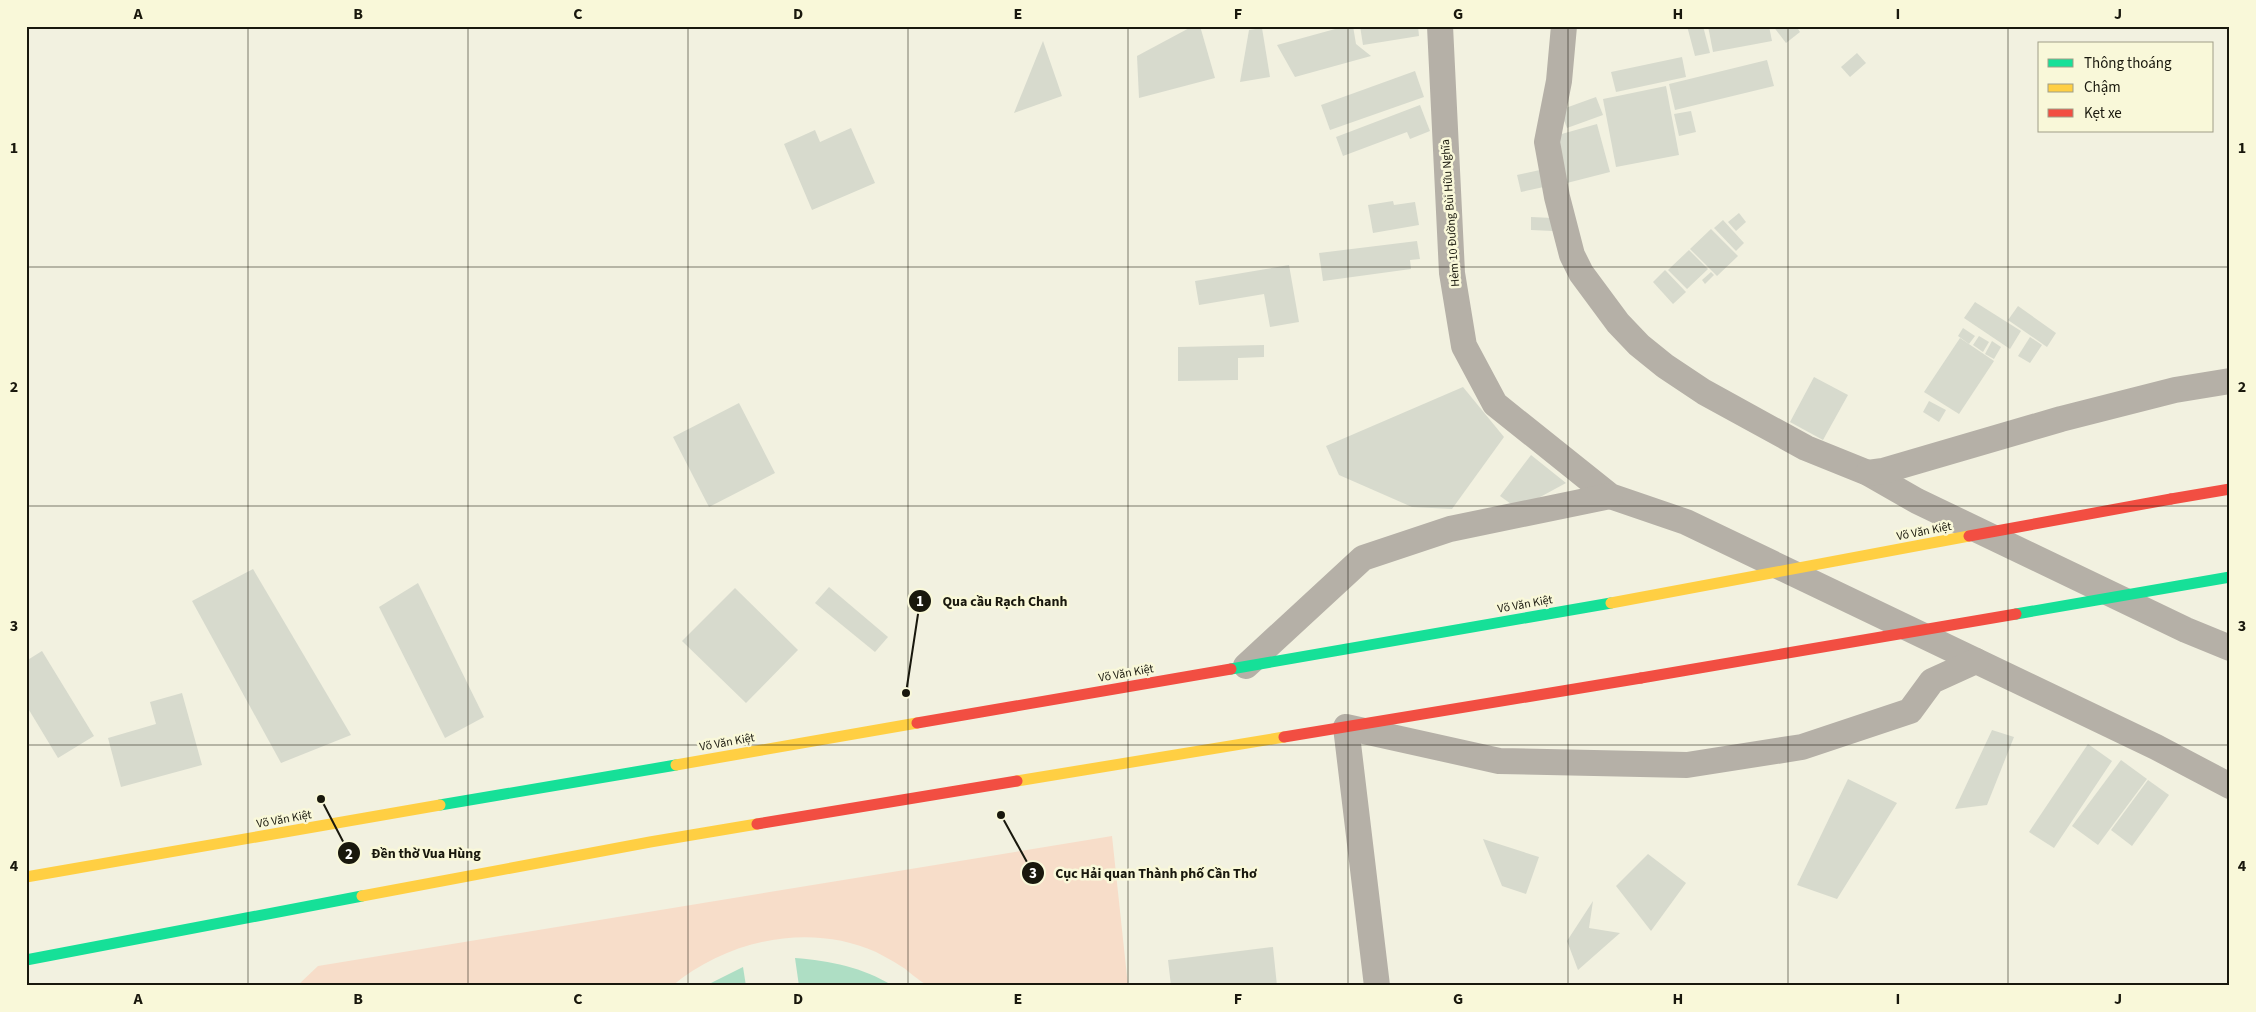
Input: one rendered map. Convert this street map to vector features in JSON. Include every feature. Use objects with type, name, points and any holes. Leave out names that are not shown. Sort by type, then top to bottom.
[{"type":"main road","name":"Võ Văn Kiệt","points":[[26,877],[1612,603],[2230,489]]},
{"type":"main road","points":[[26,960],[650,842],[1641,678],[2230,577]]},
{"type":"street","name":"Hẻm 10 Đường Bùi Hữu Nghĩa","points":[[1440,26],[1452,273],[1464,346],[1494,404],[1610,496],[1686,522],[2156,747],[2230,786]]},
{"type":"street","points":[[1564,26],[1559,82],[1547,142],[1563,224],[1572,255],[1581,273],[1618,323],[1639,345],[1665,366],[1704,392],[1806,448],[1868,473],[1926,506],[2186,630],[2230,648]]},
{"type":"street","points":[[1868,473],[1883,471],[2060,419],[2166,392],[2208,383],[2230,381]]},
{"type":"street","points":[[1246,666],[1363,558],[1450,529],[1610,496]]},
{"type":"street","points":[[1377,986],[1346,727],[1499,762],[1687,765],[1802,747],[1910,711],[1932,681],[1976,661]]},
{"type":"shaded area","points":[[1112,836],[1128,986],[930,986],[876,952],[850,943],[824,938],[797,937],[770,940],[743,947],[718,957],[694,970],[672,986],[291,986],[298,985],[318,966]]},
{"type":"shaded area","points":[[795,958],[846,966],[870,974],[893,986],[799,986]]},
{"type":"shaded area","points":[[743,967],[746,986],[705,986]]},
{"type":"building","points":[[1193,26],[1200,26],[1215,78],[1139,98],[1137,56]]},
{"type":"building","points":[[1346,26],[1353,26],[1356,44],[1371,56],[1295,77],[1277,45]]},
{"type":"building","points":[[1360,26],[1418,26],[1419,36],[1363,45]]},
{"type":"building","points":[[1687,26],[1703,26],[1710,53],[1695,56]]},
{"type":"building","points":[[1708,26],[1769,26],[1772,41],[1713,52]]},
{"type":"building","points":[[1773,26],[1796,26],[1800,32],[1786,43]]},
{"type":"building","points":[[1262,28],[1270,77],[1240,82],[1249,30]]},
{"type":"building","points":[[1043,41],[1062,96],[1014,113]]},
{"type":"building","points":[[1857,53],[1866,63],[1850,77],[1841,67]]},
{"type":"building","points":[[1682,57],[1686,77],[1616,92],[1611,72]]},
{"type":"building","points":[[1767,60],[1774,86],[1675,110],[1669,84]]},
{"type":"building","points":[[1415,71],[1424,97],[1330,130],[1321,105]]},
{"type":"building","points":[[1666,86],[1679,155],[1616,167],[1603,99]]},
{"type":"building","points":[[1596,97],[1603,115],[1567,128],[1560,110]]},
{"type":"building","points":[[1420,105],[1430,131],[1410,139],[1407,132],[1343,156],[1336,137]]},
{"type":"building","points":[[1691,111],[1696,132],[1679,136],[1674,114]]},
{"type":"building","points":[[1597,124],[1610,172],[1563,184],[1551,137]]},
{"type":"building","points":[[851,128],[875,183],[812,210],[784,144],[815,130],[820,142]]},
{"type":"building","points":[[1549,168],[1553,185],[1521,192],[1517,175]]},
{"type":"building","points":[[1393,201],[1394,205],[1415,202],[1419,225],[1373,233],[1368,205]]},
{"type":"building","points":[[1739,213],[1746,222],[1736,231],[1728,222]]},
{"type":"building","points":[[1531,217],[1553,218],[1553,231],[1531,230]]},
{"type":"building","points":[[1723,220],[1744,243],[1736,251],[1714,228]]},
{"type":"building","points":[[1711,229],[1738,256],[1717,276],[1690,249]]},
{"type":"building","points":[[1417,241],[1420,259],[1410,260],[1411,269],[1323,281],[1319,253]]},
{"type":"building","points":[[1689,250],[1708,269],[1687,289],[1668,270]]},
{"type":"building","points":[[1289,265],[1299,322],[1270,327],[1264,294],[1199,305],[1195,281]]},
{"type":"building","points":[[1665,270],[1686,292],[1673,304],[1653,282]]},
{"type":"building","points":[[1711,272],[1714,275],[1705,284],[1702,280]]},
{"type":"building","points":[[1975,302],[2021,331],[2010,349],[1964,318]]},
{"type":"building","points":[[2018,306],[2056,333],[2047,347],[2008,320]]},
{"type":"building","points":[[1963,328],[1975,336],[1969,344],[1958,336]]},
{"type":"building","points":[[1979,336],[1989,342],[1983,352],[1973,345]]},
{"type":"building","points":[[2030,337],[2042,345],[2030,363],[2018,356]]},
{"type":"building","points":[[1960,338],[1994,361],[1959,414],[1924,392]]},
{"type":"building","points":[[1992,341],[2001,347],[1994,359],[1985,354]]},
{"type":"building","points":[[1264,345],[1264,357],[1238,358],[1238,380],[1178,381],[1178,347]]},
{"type":"building","points":[[1814,377],[1848,395],[1823,440],[1790,422]]},
{"type":"building","points":[[1463,387],[1504,437],[1452,509],[1412,507],[1339,475],[1326,446]]},
{"type":"building","points":[[1929,401],[1946,410],[1939,422],[1923,412]]},
{"type":"building","points":[[739,403],[775,473],[709,507],[673,437]]},
{"type":"building","points":[[1531,455],[1566,483],[1518,509],[1500,496]]},
{"type":"building","points":[[253,569],[351,735],[281,763],[192,601]]},
{"type":"building","points":[[418,583],[484,717],[445,738],[379,607]]},
{"type":"building","points":[[829,587],[888,637],[875,652],[815,603]]},
{"type":"building","points":[[735,588],[798,650],[746,703],[682,641]]},
{"type":"building","points":[[42,651],[94,736],[58,758],[26,705],[26,661]]},
{"type":"building","points":[[182,693],[202,765],[121,787],[108,738],[156,724],[150,702]]},
{"type":"building","points":[[1992,730],[2014,737],[1987,805],[1955,809]]},
{"type":"building","points":[[2088,744],[2112,761],[2054,848],[2029,832]]},
{"type":"building","points":[[2121,760],[2147,779],[2098,845],[2072,826]]},
{"type":"building","points":[[1848,779],[1897,803],[1837,899],[1797,885]]},
{"type":"building","points":[[2148,780],[2169,795],[2132,846],[2111,830]]},
{"type":"building","points":[[1483,839],[1539,857],[1526,894],[1502,886]]},
{"type":"building","points":[[1648,854],[1686,883],[1651,931],[1616,886]]},
{"type":"building","points":[[1593,901],[1589,928],[1620,933],[1578,970],[1567,941]]},
{"type":"building","points":[[1273,947],[1277,986],[1171,986],[1168,960]]},
{"type":"traffic: fast","points":[[2016,614],[2230,577]]},
{"type":"traffic: fast","points":[[1231,669],[1611,603]]},
{"type":"traffic: fast","points":[[440,805],[676,765]]},
{"type":"traffic: fast","points":[[26,960],[362,896]]},
{"type":"traffic: slow","points":[[1611,603],[1969,536]]},
{"type":"traffic: slow","points":[[676,765],[917,723]]},
{"type":"traffic: slow","points":[[1017,781],[1284,737]]},
{"type":"traffic: slow","points":[[26,877],[440,805]]},
{"type":"traffic: slow","points":[[362,896],[757,824]]},
{"type":"traffic: jam","points":[[2171,499],[2230,489]]},
{"type":"traffic: jam","points":[[1969,536],[2171,499]]},
{"type":"traffic: jam","points":[[1641,678],[2016,614]]},
{"type":"traffic: jam","points":[[917,723],[1231,669]]},
{"type":"traffic: jam","points":[[1284,737],[1641,678]]},
{"type":"traffic: jam","points":[[757,824],[1017,781]]},
{"type":"place","name":"Qua cầu Rạch Chanh","points":[[906,693]]},
{"type":"place","name":"Đền thờ Vua Hùng","points":[[321,799]]},
{"type":"place","name":"Cục Hải quan Thành phố Cần Thơ","points":[[1001,815]]}]
